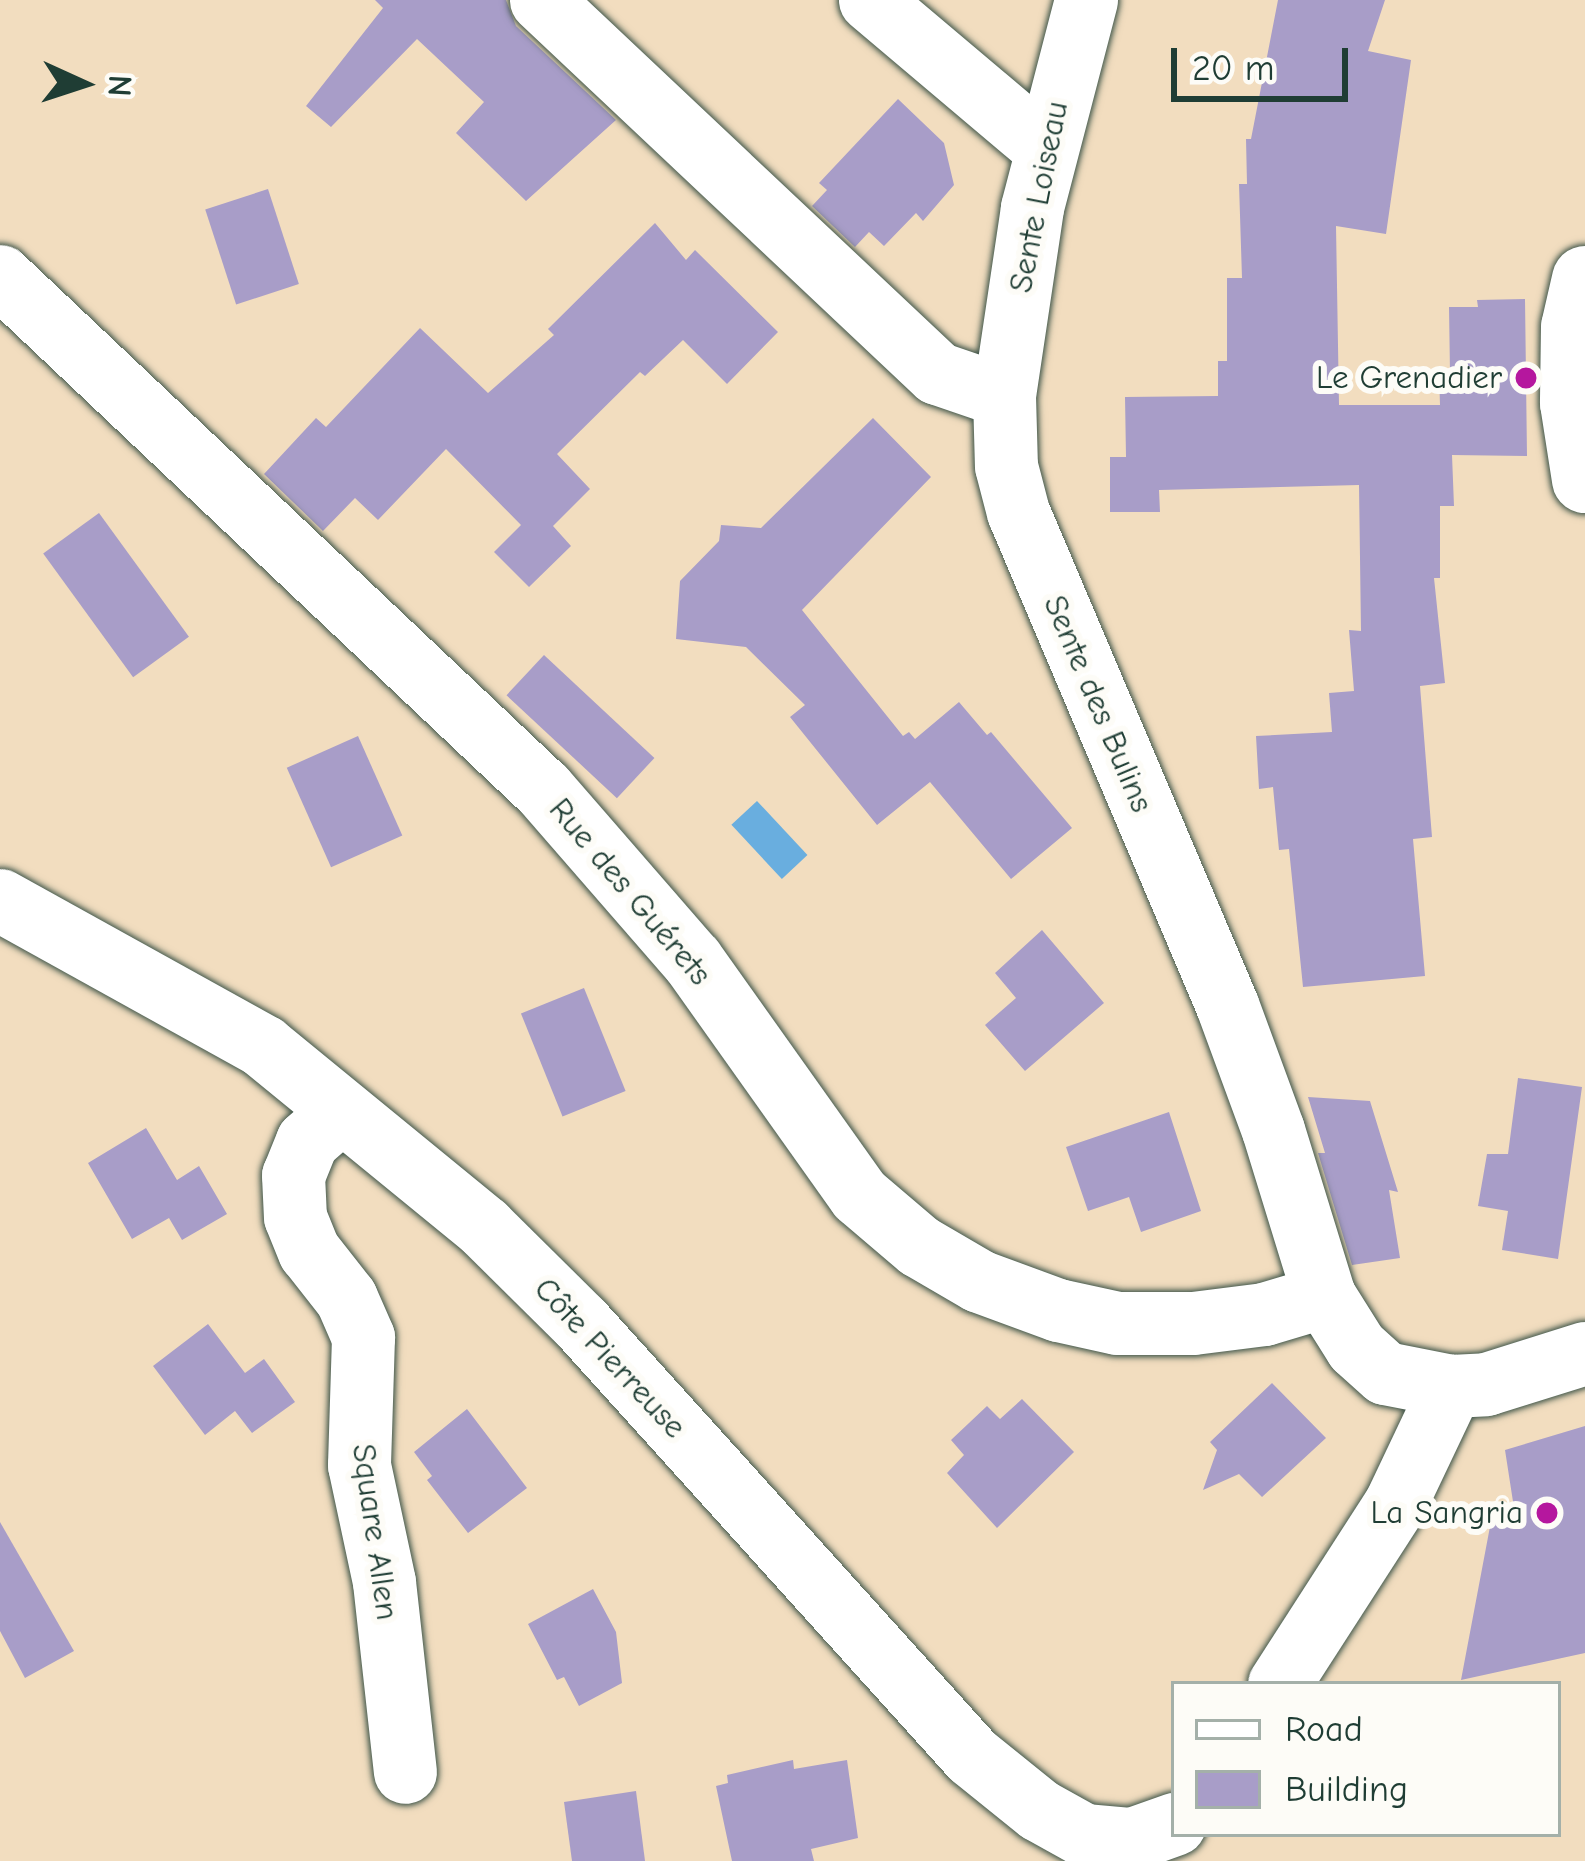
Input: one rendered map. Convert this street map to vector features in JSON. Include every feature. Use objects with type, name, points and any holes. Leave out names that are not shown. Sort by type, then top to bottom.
[{"type":"street","points":[[541,0],[937,373],[1004,396]]},
{"type":"street","points":[[870,0],[1045,148]]},
{"type":"street","name":"Sente Loiseau","points":[[1004,396],[1045,148],[1086,0]]},
{"type":"street","name":"Rue des Guérets","points":[[0,277],[544,790],[692,960],[859,1196],[919,1246],[980,1281],[1058,1310],[1117,1323],[1193,1323],[1264,1314],[1324,1296]]},
{"type":"street","points":[[1585,279],[1574,327],[1574,384],[1585,480]]},
{"type":"street","name":"Sente des Bulins","points":[[1004,396],[1006,466],[1018,512],[1227,1005],[1273,1130],[1324,1296],[1356,1347],[1384,1373],[1451,1386],[1486,1384],[1585,1353]]},
{"type":"street","name":"Côte Pierreuse","points":[[0,900],[263,1046],[484,1227],[581,1323],[972,1756],[1040,1810],[1084,1835],[1132,1839],[1171,1825]]},
{"type":"street","name":"Square Allen","points":[[340,1112],[307,1141],[293,1175],[295,1217],[309,1251],[346,1298],[363,1337],[359,1465],[384,1582],[405,1772]]},
{"type":"street","points":[[1281,1681],[1396,1504],[1451,1386]]},
{"type":"water","points":[[757,801],[807,855],[782,879],[731,825]]},
{"type":"building","points":[[375,0],[506,0],[516,26],[616,120],[526,201],[456,133],[484,102],[417,39],[331,127],[306,106],[383,8]]},
{"type":"building","points":[[1278,0],[1385,0],[1368,51],[1411,60],[1386,234],[1336,226],[1339,405],[1440,405],[1439,373],[1450,373],[1449,307],[1478,307],[1477,300],[1525,299],[1527,456],[1452,455],[1454,506],[1440,506],[1440,578],[1434,578],[1445,683],[1420,686],[1432,837],[1413,839],[1425,976],[1303,987],[1289,849],[1279,850],[1273,787],[1259,789],[1256,736],[1332,732],[1329,693],[1354,691],[1349,630],[1361,631],[1359,485],[1159,490],[1160,512],[1110,512],[1110,457],[1126,457],[1125,397],[1218,396],[1218,361],[1227,361],[1227,278],[1242,278],[1239,184],[1247,184],[1246,139],[1251,139]]},
{"type":"building","points":[[898,99],[944,143],[954,185],[923,221],[916,213],[884,246],[869,232],[855,247],[812,206],[827,190],[819,183]]},
{"type":"building","points":[[268,189],[299,284],[236,305],[205,209]]},
{"type":"building","points":[[655,223],[686,260],[695,250],[778,332],[727,384],[683,340],[645,376],[640,372],[557,454],[590,489],[553,526],[571,546],[529,587],[494,552],[521,525],[446,449],[378,520],[355,498],[323,531],[264,474],[316,418],[326,427],[420,328],[488,393],[554,335],[548,329]]},
{"type":"building","points":[[873,418],[931,477],[802,610],[903,736],[909,732],[915,739],[959,702],[987,735],[991,732],[1072,828],[1011,879],[930,782],[877,825],[790,717],[805,705],[746,647],[676,639],[680,581],[719,541],[721,525],[761,528]]},
{"type":"building","points":[[99,513],[189,637],[133,677],[43,554]]},
{"type":"building","points":[[544,655],[654,758],[617,798],[506,695]]},
{"type":"building","points":[[358,736],[402,836],[331,867],[287,768]]},
{"type":"building","points":[[1042,930],[1104,1003],[1025,1071],[985,1025],[1016,998],[995,973]]},
{"type":"building","points":[[584,988],[626,1091],[563,1116],[521,1013]]},
{"type":"building","points":[[1518,1078],[1582,1087],[1558,1259],[1502,1250],[1508,1211],[1478,1206],[1487,1154],[1508,1154]]},
{"type":"building","points":[[1308,1097],[1370,1101],[1398,1192],[1389,1190],[1400,1258],[1352,1265],[1318,1153],[1325,1153]]},
{"type":"building","points":[[1169,1112],[1201,1211],[1141,1232],[1129,1197],[1088,1211],[1066,1147]]},
{"type":"building","points":[[146,1128],[177,1180],[199,1166],[227,1214],[182,1240],[169,1218],[132,1239],[88,1163]]},
{"type":"building","points":[[208,1324],[245,1373],[264,1359],[295,1402],[252,1433],[235,1411],[205,1435],[153,1366]]},
{"type":"building","points":[[1272,1383],[1326,1438],[1262,1497],[1239,1474],[1203,1490],[1217,1450],[1210,1442]]},
{"type":"building","points":[[1022,1399],[1074,1452],[997,1528],[947,1473],[964,1455],[951,1440],[987,1406],[1000,1419]]},
{"type":"building","points":[[467,1409],[527,1488],[468,1533],[427,1480],[432,1476],[414,1452]]},
{"type":"building","points":[[1585,1426],[1585,1653],[1461,1680],[1492,1516],[1516,1521],[1505,1450]]},
{"type":"building","points":[[0,1522],[74,1651],[25,1678],[0,1631]]},
{"type":"building","points":[[593,1589],[616,1632],[622,1683],[579,1706],[564,1677],[557,1680],[528,1624]]},
{"type":"building","points":[[793,1760],[794,1769],[847,1760],[858,1838],[811,1849],[814,1861],[732,1861],[716,1786],[728,1783],[727,1775]]},
{"type":"building","points":[[636,1791],[645,1861],[572,1861],[564,1802]]},
{"type":"place","name":"Le Grenadier","points":[[1526,378]]},
{"type":"place","name":"La Sangria","points":[[1547,1513]]}]
